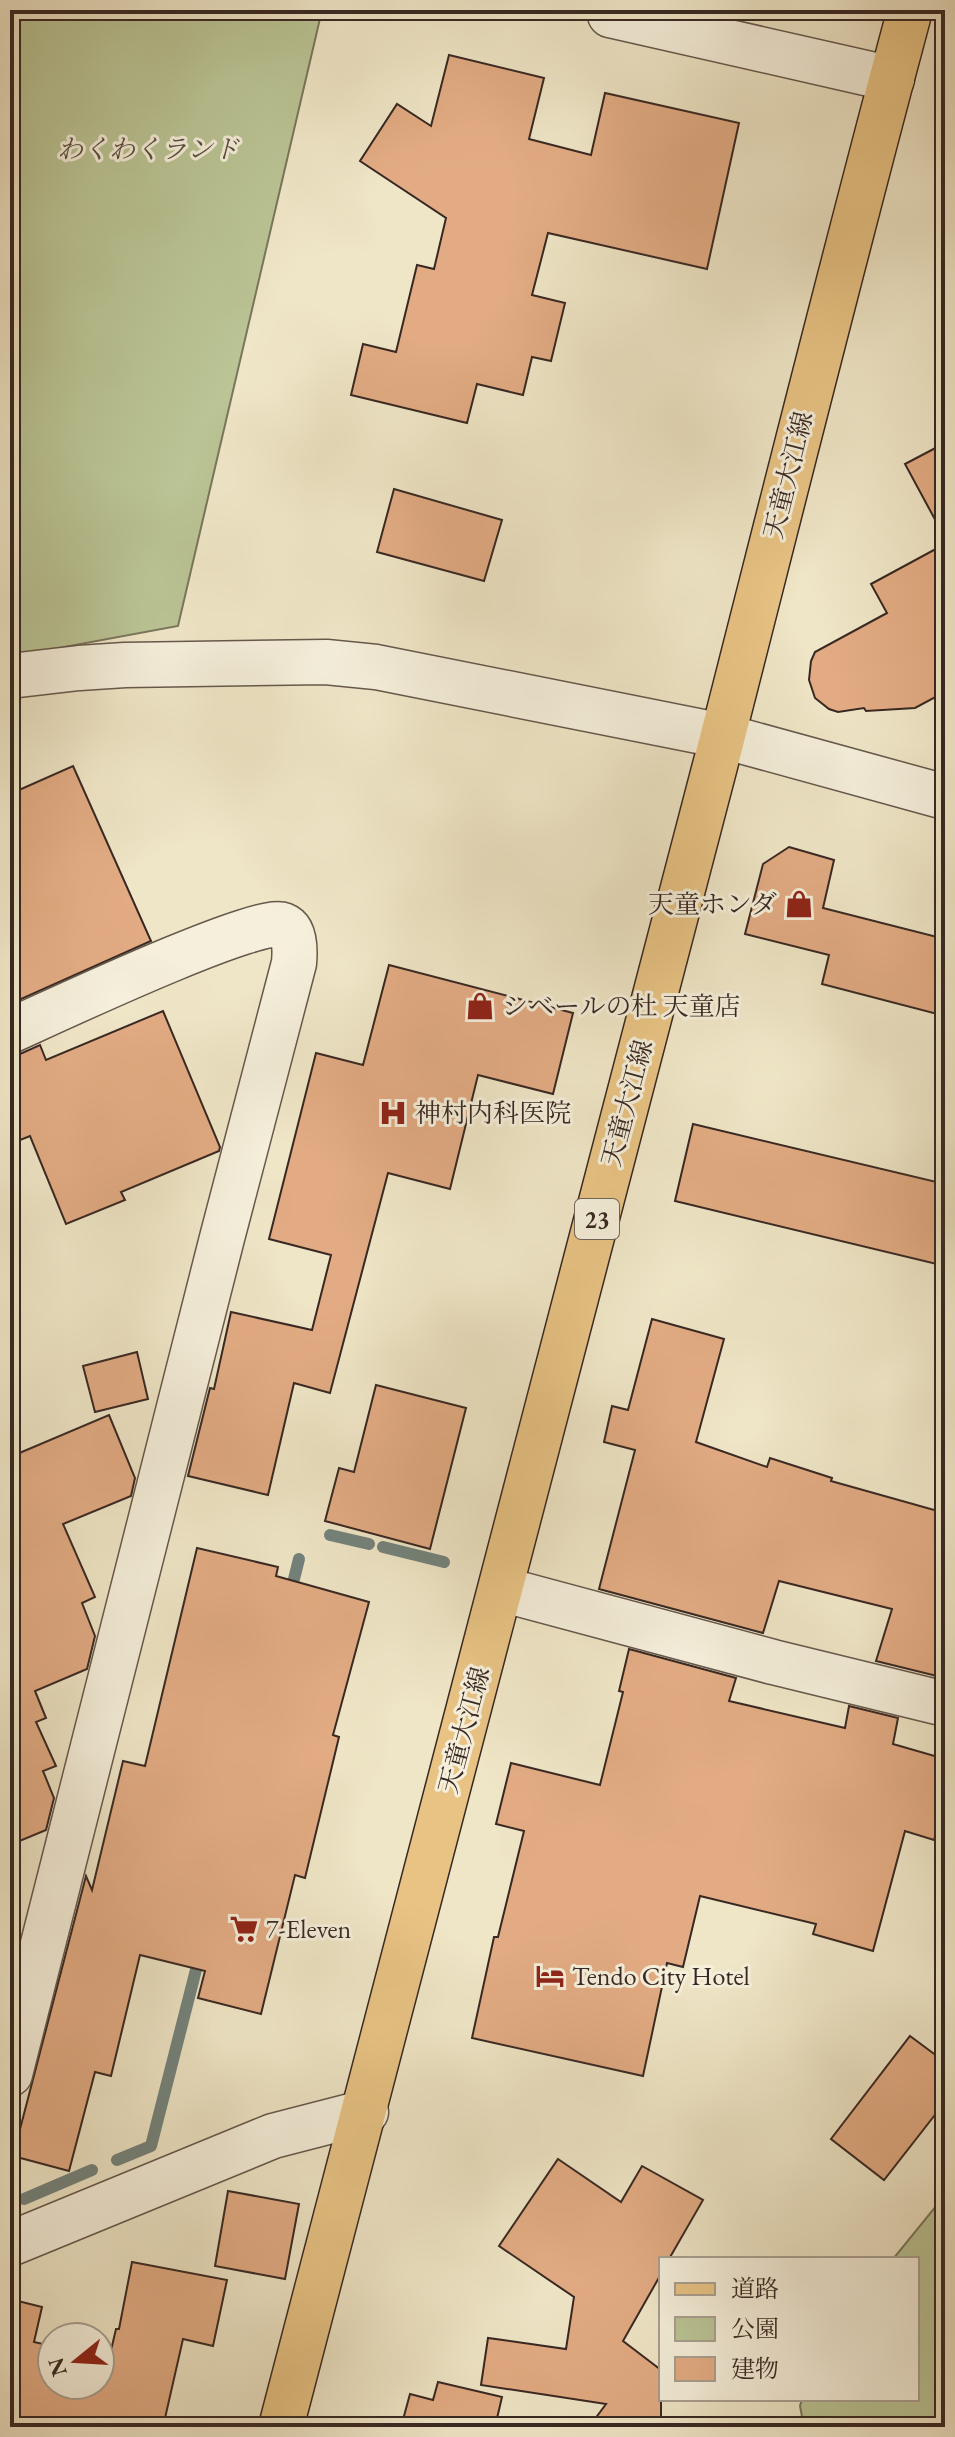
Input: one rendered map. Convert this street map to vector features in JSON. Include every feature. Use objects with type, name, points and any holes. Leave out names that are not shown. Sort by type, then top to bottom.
[{"type":"main road","name":"天童大江線","points":[[281,2427],[366,2112],[910,10]]},
{"type":"street","points":[[610,15],[892,79]]},
{"type":"street","points":[[10,676],[125,665],[326,662],[376,667],[723,736],[945,797]]},
{"type":"street","points":[[10,1031],[246,930],[272,924],[284,925],[294,941],[294,963],[10,2074]]},
{"type":"street","points":[[501,1589],[773,1662],[945,1704]]},
{"type":"street","points":[[10,2244],[273,2136],[366,2112]]},
{"type":"green space","name":"わくわくランド","points":[[10,10],[322,10],[178,626],[10,657]]},
{"type":"green space","points":[[945,2195],[945,2427],[804,2427],[801,2401],[919,2401],[919,2257],[895,2257]]},
{"type":"building","points":[[449,55],[544,78],[529,139],[591,155],[605,93],[739,123],[707,269],[548,233],[532,295],[565,303],[551,361],[532,357],[523,395],[477,384],[467,423],[351,395],[363,344],[396,352],[417,265],[434,269],[446,218],[360,161],[397,104],[431,126]]},
{"type":"building","points":[[945,443],[945,538],[905,464]]},
{"type":"building","points":[[394,489],[502,520],[484,581],[377,552]]},
{"type":"building","points":[[945,544],[945,692],[915,708],[866,711],[864,708],[838,712],[829,709],[815,698],[809,680],[815,652],[887,613],[871,584]]},
{"type":"building","points":[[73,766],[151,941],[10,1004],[10,794]]},
{"type":"building","points":[[789,847],[834,860],[823,908],[945,939],[945,1016],[822,984],[829,955],[745,934],[763,864]]},
{"type":"building","points":[[389,965],[573,1013],[553,1094],[478,1075],[450,1189],[388,1173],[330,1393],[294,1383],[268,1495],[188,1476],[210,1388],[214,1389],[231,1312],[312,1330],[331,1255],[269,1239],[316,1053],[363,1065]]},
{"type":"building","points":[[163,1011],[220,1147],[219,1151],[121,1192],[125,1200],[66,1224],[30,1136],[10,1144],[10,1056],[40,1045],[46,1060]]},
{"type":"building","points":[[693,1124],[945,1184],[945,1266],[675,1201]]},
{"type":"building","points":[[652,1319],[724,1339],[696,1442],[767,1467],[770,1458],[832,1478],[831,1481],[945,1513],[945,1678],[876,1661],[892,1609],[779,1581],[763,1633],[599,1589],[635,1450],[604,1442],[612,1406],[628,1410]]},
{"type":"building","points":[[137,1352],[148,1399],[95,1412],[83,1366]]},
{"type":"building","points":[[376,1385],[466,1408],[430,1549],[325,1521],[339,1468],[354,1472]]},
{"type":"building","points":[[109,1415],[135,1478],[131,1496],[63,1524],[95,1597],[82,1603],[95,1636],[87,1669],[35,1691],[46,1718],[36,1722],[56,1766],[43,1771],[54,1798],[46,1830],[10,1845],[10,1457]]},
{"type":"building","points":[[197,1548],[278,1567],[276,1576],[369,1602],[333,1735],[339,1737],[305,1878],[295,1875],[261,2014],[198,1998],[205,1971],[140,1955],[111,2076],[95,2072],[69,2171],[13,2156],[86,1876],[92,1890],[123,1761],[145,1766]]},
{"type":"building","points":[[629,1649],[736,1678],[729,1701],[845,1728],[849,1706],[898,1718],[893,1744],[945,1759],[945,1803],[934,1840],[905,1831],[873,1951],[813,1934],[816,1924],[700,1896],[683,1967],[667,1963],[643,2076],[472,2038],[494,1937],[498,1937],[524,1831],[496,1824],[511,1763],[600,1785],[623,1692],[619,1691]]},
{"type":"building","points":[[910,2036],[945,2062],[945,2102],[884,2180],[831,2139]]},
{"type":"building","points":[[558,2159],[621,2202],[642,2166],[703,2200],[670,2257],[659,2257],[659,2278],[623,2341],[659,2368],[661,2427],[589,2427],[606,2404],[481,2385],[488,2338],[566,2349],[574,2297],[499,2246]]},
{"type":"building","points":[[228,2191],[299,2204],[285,2279],[215,2266]]},
{"type":"building","points":[[132,2262],[227,2280],[213,2346],[183,2339],[163,2427],[10,2427],[10,2299],[42,2307],[39,2321],[36,2321],[34,2342],[36,2401],[116,2401],[116,2329],[119,2329]]},
{"type":"building","points":[[438,2382],[502,2397],[495,2427],[401,2427],[410,2394],[433,2400]]},
{"type":"waterway","points":[[330,1535],[369,1544]]},
{"type":"waterway","points":[[383,1547],[444,1562]]},
{"type":"waterway","points":[[290,1595],[299,1559]]},
{"type":"waterway","points":[[117,2160],[151,2146],[200,1954]]},
{"type":"waterway","points":[[24,2199],[92,2170]]},
{"type":"place","name":"天童ホンダ","points":[[799,904]]},
{"type":"place","name":"シベールの杜 天童店","points":[[480,1006]]},
{"type":"place","name":"神村内科医院","points":[[393,1113]]},
{"type":"place","name":"7-Eleven","points":[[244,1929]]},
{"type":"place","name":"Tendo City Hotel","points":[[550,1976]]}]
